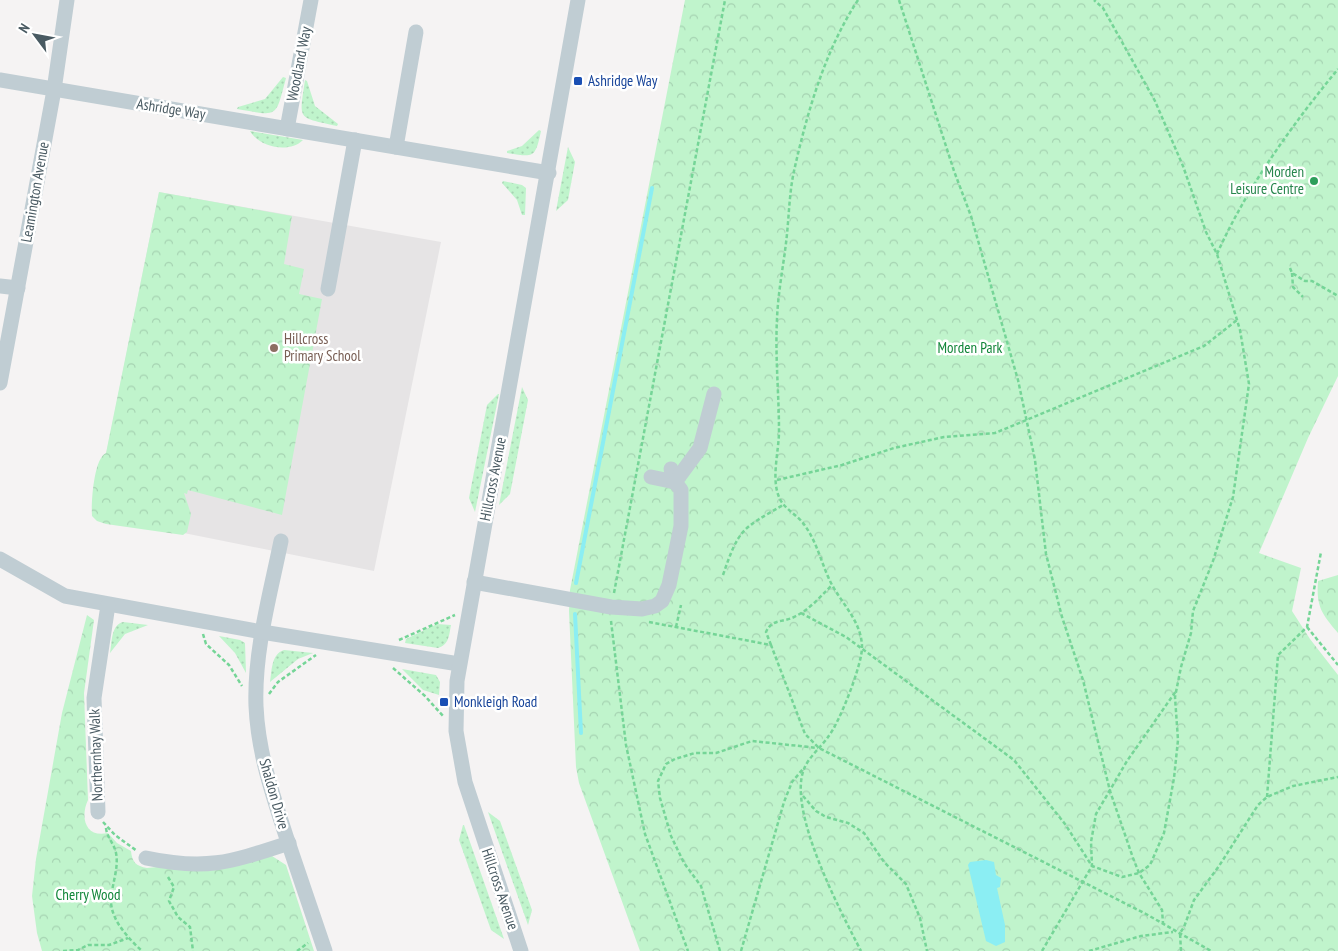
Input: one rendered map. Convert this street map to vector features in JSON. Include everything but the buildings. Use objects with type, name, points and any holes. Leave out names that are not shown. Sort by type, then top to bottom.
[{"type":"street","name":"Leamington Avenue","points":[[0,383],[54,90],[67,0]]},
{"type":"street","name":"Woodland Way","points":[[287,129],[311,0]]},
{"type":"street","name":"Hillcross Avenue","points":[[522,951],[464,782],[456,730],[459,664],[549,173],[578,0]]},
{"type":"street","points":[[396,147],[416,32]]},
{"type":"street","name":"Ashridge Way","points":[[0,80],[549,173]]},
{"type":"street","points":[[328,289],[355,140]]},
{"type":"street","points":[[0,286],[18,288]]},
{"type":"street","points":[[651,477],[673,475],[700,448],[714,394]]},
{"type":"street","points":[[474,582],[611,610],[642,609],[655,606],[662,601],[669,585],[681,526],[681,490],[673,475]]},
{"type":"street","name":"Shaldon Drive","points":[[281,541],[262,632],[257,680],[257,712],[266,773],[325,951]]},
{"type":"street","points":[[0,558],[57,592],[108,605],[459,664]]},
{"type":"street","name":"Northernhay Walk","points":[[98,812],[94,698],[108,605]]},
{"type":"street","points":[[150,859],[195,866],[220,864],[289,843]]},
{"type":"path","points":[[688,951],[645,834],[626,745],[611,610],[725,0]]},
{"type":"path","points":[[741,951],[784,802],[792,782],[830,735],[858,668],[862,648],[860,633],[847,607],[832,585],[815,542],[802,522],[783,505],[778,496],[779,431],[776,377],[777,317],[793,173],[825,64],[843,23],[858,0]]},
{"type":"path","points":[[898,0],[954,171],[971,216],[1027,418],[1046,554],[1062,617],[1083,680],[1110,791],[1139,873],[1162,910],[1164,923]]},
{"type":"path","points":[[801,613],[826,624],[862,648],[1014,760],[1065,824],[1092,866],[1122,877],[1139,873],[1150,865],[1164,833],[1174,778],[1178,740],[1176,690],[1191,633],[1193,612],[1213,561],[1233,497],[1249,384],[1245,350],[1237,320],[1217,254],[1206,232],[1183,166],[1155,101],[1103,8],[1094,0]]},
{"type":"path","points":[[1217,254],[1228,230],[1254,185],[1310,103],[1338,69]]},
{"type":"path","points":[[1290,268],[1293,286],[1303,297]]},
{"type":"path","points":[[1292,273],[1305,282],[1312,281],[1338,296]]},
{"type":"path","points":[[777,480],[842,464],[894,448],[944,437],[995,433],[1027,418],[1204,346],[1237,320]]},
{"type":"path","points":[[723,575],[734,542],[747,527],[783,505]]},
{"type":"path","points":[[1267,798],[1278,656],[1307,627],[1321,552]]},
{"type":"path","points":[[832,585],[801,613],[789,620],[776,621],[771,624],[766,632],[805,734],[819,748],[1164,923],[1175,932]]},
{"type":"path","points":[[676,627],[682,605]]},
{"type":"path","points":[[455,615],[397,642],[392,654],[393,667],[426,696],[456,730]]},
{"type":"path","points":[[198,621],[206,644],[229,665],[246,692]]},
{"type":"path","points":[[648,622],[771,645]]},
{"type":"path","points":[[1307,627],[1338,665]]},
{"type":"path","points":[[257,712],[278,682],[310,660],[327,643]]},
{"type":"path","points":[[1042,951],[1092,866],[1091,842],[1096,814],[1148,728],[1176,690]]},
{"type":"path","points":[[720,951],[701,886],[684,863],[671,836],[660,798],[658,780],[666,764],[676,759],[695,753],[716,753],[752,741],[819,748]]},
{"type":"path","points":[[804,768],[801,782],[803,812],[823,875],[861,951]]},
{"type":"path","points":[[1181,951],[1180,933],[1200,890],[1219,866],[1246,820],[1267,798],[1293,786],[1338,777]]},
{"type":"path","points":[[802,796],[816,811],[826,817],[848,823],[864,833],[884,862],[906,884],[920,918],[927,951]]},
{"type":"path","name":"Northernhay Walk","points":[[98,812],[106,828],[150,859],[171,880],[174,887],[169,901],[178,917],[190,927],[193,951]]},
{"type":"path","points":[[106,828],[107,837],[116,854],[115,882],[111,899],[112,908],[128,938],[142,951]]},
{"type":"path","points":[[1089,951],[1141,936],[1175,932],[1211,951]]},
{"type":"path","points":[[63,951],[78,950],[88,945],[109,945],[128,938]]},
{"type":"shaded area","name":"Hillcross Primary School","points":[[159,192],[441,242],[374,571],[94,515]]},
{"type":"green space","name":"Morden Park","points":[[685,0],[1338,0],[1338,376],[1308,438],[1259,553],[1301,568],[1292,611],[1310,639],[1338,675],[1338,951],[640,951],[579,783],[576,767],[569,611],[570,590]]},
{"type":"green space","points":[[283,77],[286,78],[280,101],[273,112],[261,113],[237,109],[238,107],[265,99]]},
{"type":"green space","points":[[305,80],[307,81],[315,106],[338,124],[337,126],[314,121],[304,115],[302,103]]},
{"type":"green space","points":[[539,130],[541,131],[537,147],[532,154],[507,153],[507,151],[522,146]]},
{"type":"green space","points":[[250,131],[303,140],[290,147],[275,147],[260,141]]},
{"type":"green space","points":[[568,147],[575,162],[568,200],[556,211]]},
{"type":"green space","points":[[503,181],[522,185],[526,188],[525,215],[522,215],[517,200],[502,183]]},
{"type":"green space","points":[[159,192],[292,216],[284,264],[304,269],[299,294],[322,299],[282,515],[188,490],[187,494],[184,493],[191,514],[187,532],[183,535],[106,524],[97,521],[92,516],[96,471],[102,457],[106,453]]},
{"type":"green space","points":[[522,387],[528,400],[510,494],[499,505]]},
{"type":"green space","points":[[498,394],[475,512],[469,498],[487,405]]},
{"type":"green space","points":[[1338,575],[1338,633],[1321,610],[1318,597],[1318,581]]},
{"type":"green space","name":"Cherry Wood","points":[[87,615],[94,620],[84,693],[88,800],[85,813],[86,825],[94,832],[100,834],[108,833],[117,843],[131,851],[135,863],[147,868],[272,856],[286,865],[314,951],[42,951],[37,933],[32,896],[36,859],[62,713]]},
{"type":"green space","points":[[123,622],[148,625],[125,634],[110,653],[114,630]]},
{"type":"green space","points":[[437,624],[451,625],[448,639],[442,647],[405,643],[406,639]]},
{"type":"green space","points":[[219,636],[240,640],[245,643],[246,673],[235,653]]},
{"type":"green space","points":[[284,650],[313,653],[298,659],[270,682],[274,659]]},
{"type":"green space","points":[[402,669],[436,675],[440,682],[439,695],[423,690]]},
{"type":"green space","points":[[488,812],[500,821],[532,910],[528,925]]},
{"type":"green space","points":[[463,825],[504,939],[491,930],[459,840]]},
{"type":"water","points":[[986,860],[994,862],[996,875],[1001,878],[1000,887],[997,888],[1005,925],[1005,942],[996,946],[986,941],[968,865],[970,862]]},
{"type":"waterway","points":[[576,583],[652,188]]},
{"type":"waterway","points":[[575,614],[581,733]]},
{"type":"place","name":"Ashridge Way","points":[[578,81]]},
{"type":"place","name":"Morden Leisure Centre","points":[[1314,181]]},
{"type":"place","name":"Hillcross Primary School","points":[[274,348]]},
{"type":"place","name":"Monkleigh Road","points":[[444,702]]}]
